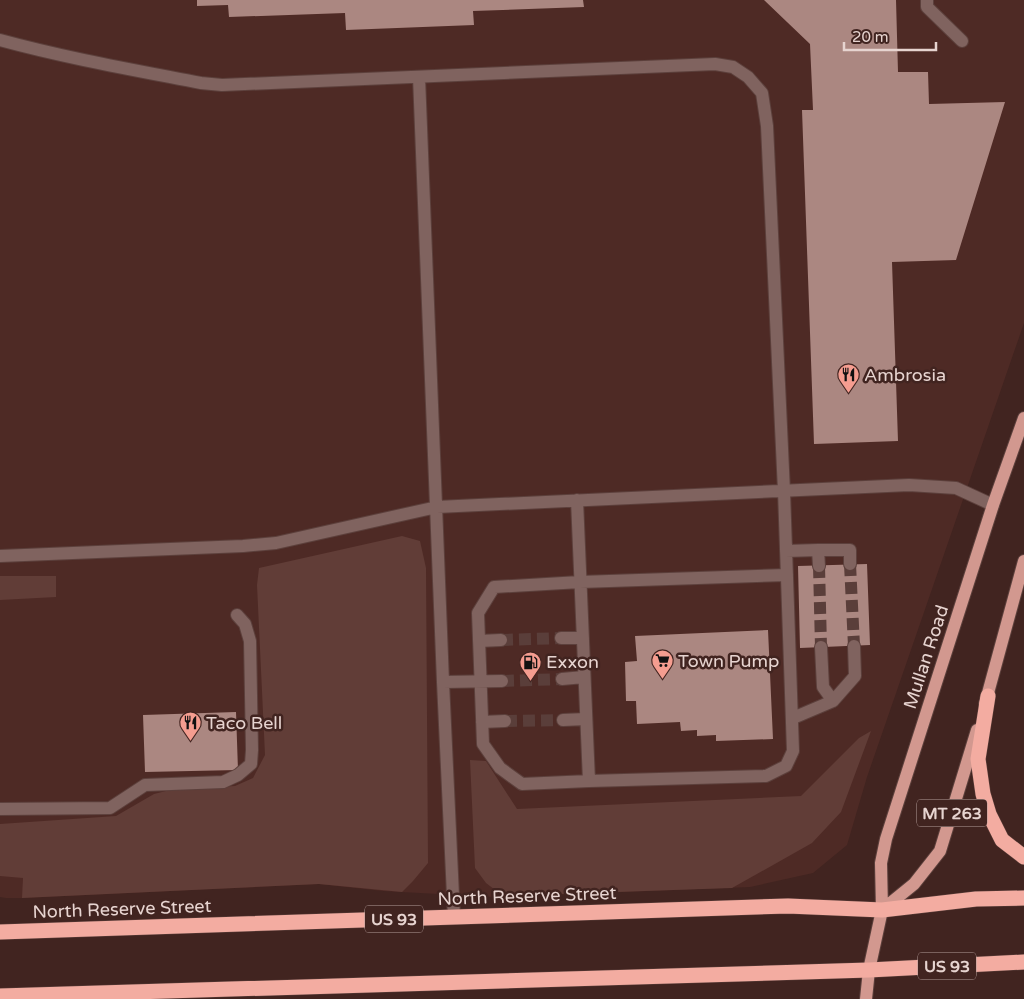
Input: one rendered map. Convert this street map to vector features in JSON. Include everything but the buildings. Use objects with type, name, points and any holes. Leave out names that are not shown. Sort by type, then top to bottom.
[{"type":"highway","points":[[988,696],[978,759],[983,794],[989,814],[1002,840],[1024,857]]},
{"type":"highway","name":"North Reserve Street","points":[[0,932],[788,906],[882,910],[976,899],[1024,898]]},
{"type":"highway","name":"US 93","points":[[0,996],[869,970],[1024,962]]},
{"type":"highway","points":[[52,994],[81,999]]},
{"type":"main road","name":"Mullan Road","points":[[866,999],[869,970],[882,910],[881,863],[886,839],[993,506],[1024,418]]},
{"type":"main road","name":"MT 263","points":[[882,910],[914,884],[940,851],[988,696],[1024,561]]},
{"type":"lane","points":[[927,0],[927,7],[962,41]]},
{"type":"lane","points":[[0,40],[31,49],[202,83],[222,85],[715,64],[733,67],[748,77],[762,93],[767,126],[784,491],[793,718],[793,752],[786,766],[766,776],[522,784],[500,768],[483,744],[478,612],[494,587],[787,575]]},
{"type":"lane","points":[[419,77],[454,917]]},
{"type":"lane","points":[[0,556],[276,544],[437,507],[909,485],[956,488],[993,506]]},
{"type":"lane","points":[[577,500],[589,781]]},
{"type":"lane","points":[[818,550],[819,566]]},
{"type":"lane","points":[[786,551],[850,550],[850,564]]},
{"type":"lane","points":[[0,809],[110,808],[145,785],[223,782],[238,775],[251,764],[252,750],[250,641],[245,624],[237,615]]},
{"type":"lane","points":[[561,638],[583,638]]},
{"type":"lane","points":[[479,641],[500,640]]},
{"type":"lane","points":[[793,718],[833,701],[855,676],[854,646]]},
{"type":"lane","points":[[821,647],[823,687],[833,701]]},
{"type":"lane","points":[[562,679],[584,678]]},
{"type":"lane","points":[[443,682],[502,681]]},
{"type":"lane","points":[[563,720],[586,719]]},
{"type":"lane","points":[[482,722],[505,721]]},
{"type":"shaded area","points":[[0,0],[1024,0],[1024,323],[867,777],[847,845],[813,873],[750,887],[494,897],[383,891],[319,884],[22,898],[0,897]]},
{"type":"shaded area","points":[[402,536],[420,541],[426,568],[428,863],[402,892],[319,884],[22,898],[23,878],[0,876],[0,824],[116,816],[154,794],[170,790],[235,786],[253,778],[265,755],[257,585],[259,568]]},
{"type":"shaded area","points":[[0,576],[56,576],[56,597],[0,600]]},
{"type":"shaded area","points":[[871,731],[841,812],[812,843],[732,888],[503,896],[486,883],[475,868],[470,760],[486,761],[517,809],[801,796],[859,738]]},
{"type":"tunnel","points":[[850,564],[854,646]]},
{"type":"tunnel","points":[[819,566],[821,647]]},
{"type":"tunnel","points":[[501,640],[561,638]]},
{"type":"tunnel","points":[[502,681],[562,679]]},
{"type":"tunnel","points":[[505,721],[563,720]]},
{"type":"place","name":"Ambrosia","points":[[848,394]]},
{"type":"place","name":"Town Pump","points":[[662,680]]},
{"type":"place","name":"Exxon","points":[[530,681]]},
{"type":"place","name":"Taco Bell","points":[[190,742]]}]
